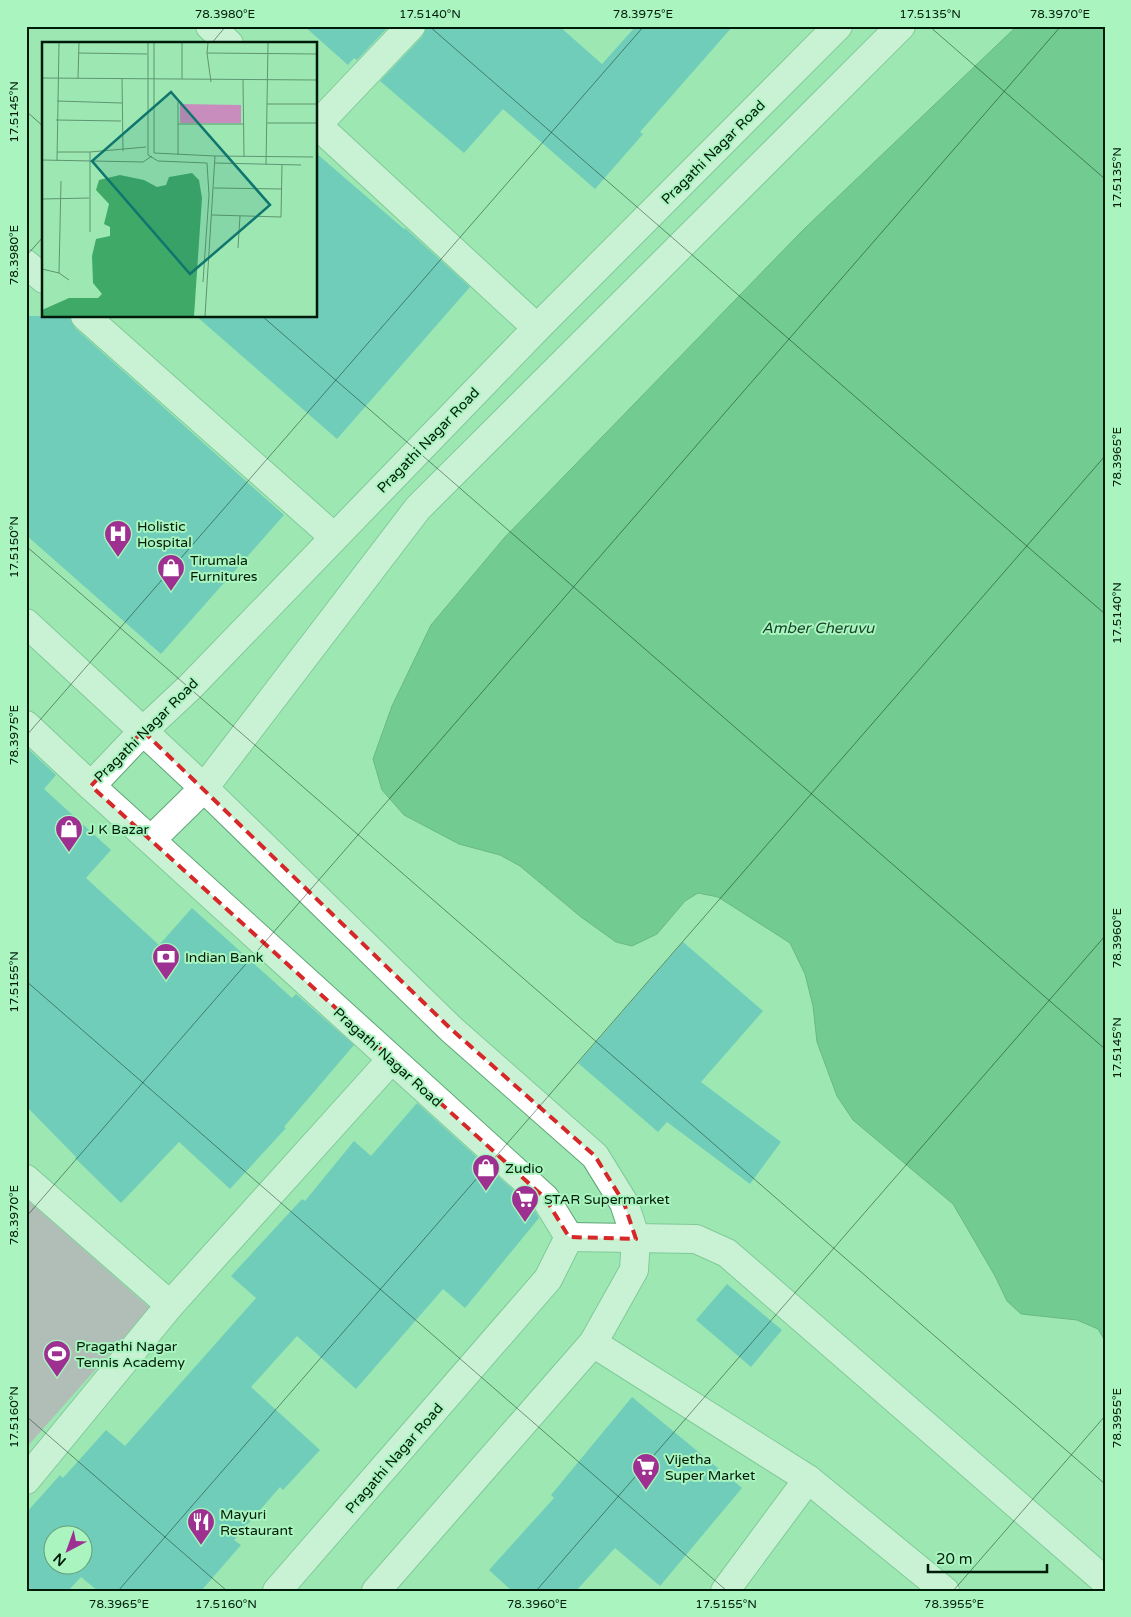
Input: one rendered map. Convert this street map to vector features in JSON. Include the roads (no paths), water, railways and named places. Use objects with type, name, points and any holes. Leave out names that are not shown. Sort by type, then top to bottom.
[{"type":"main road","points":[[210,26],[227,42]]},
{"type":"main road","points":[[318,124],[411,26]]},
{"type":"main road","name":"Pragathi Nagar Road","points":[[277,1591],[548,1280],[569,1237],[545,1198],[391,1060],[152,839],[91,786],[143,731],[190,687],[537,328],[838,26]]},
{"type":"main road","points":[[152,839],[204,788],[418,508],[901,26]]},
{"type":"main road","points":[[318,126],[537,328]]},
{"type":"main road","points":[[26,264],[42,278]]},
{"type":"main road","points":[[87,318],[334,537]]},
{"type":"main road","points":[[26,623],[204,788],[451,1029],[595,1156],[624,1203],[636,1239],[634,1270],[593,1343],[376,1591]]},
{"type":"main road","points":[[26,725],[91,786]]},
{"type":"main road","points":[[26,1480],[170,1305],[391,1060]]},
{"type":"main road","points":[[26,1179],[170,1305]]},
{"type":"main road","points":[[569,1237],[696,1239],[727,1253],[1105,1581]]},
{"type":"main road","points":[[593,1343],[808,1480],[946,1591]]},
{"type":"main road","points":[[725,1591],[808,1480]]},
{"type":"water","name":"Amber Cheruvu","points":[[1017,26],[1105,26],[1105,1341],[1098,1329],[1077,1320],[1021,1314],[1007,1301],[995,1276],[953,1204],[853,1120],[837,1096],[817,1042],[813,1006],[805,974],[790,943],[718,897],[698,893],[685,901],[657,934],[632,946],[616,942],[581,917],[520,866],[500,855],[459,844],[404,815],[382,790],[373,759],[392,706],[431,625],[505,537],[803,230]]},
{"type":"place","name":"Holistic Hospital","points":[[118,558]]},
{"type":"place","name":"Tirumala Furnitures","points":[[171,592]]},
{"type":"place","name":"J K Bazar","points":[[69,853]]},
{"type":"place","name":"Indian Bank","points":[[166,981]]},
{"type":"place","name":"Zudio","points":[[486,1192]]},
{"type":"place","name":"STAR Supermarket","points":[[525,1223]]},
{"type":"place","name":"Pragathi Nagar Tennis Academy","points":[[57,1378]]},
{"type":"place","name":"Vijetha Super Market","points":[[646,1491]]},
{"type":"place","name":"Mayuri Restaurant","points":[[201,1546]]}]
